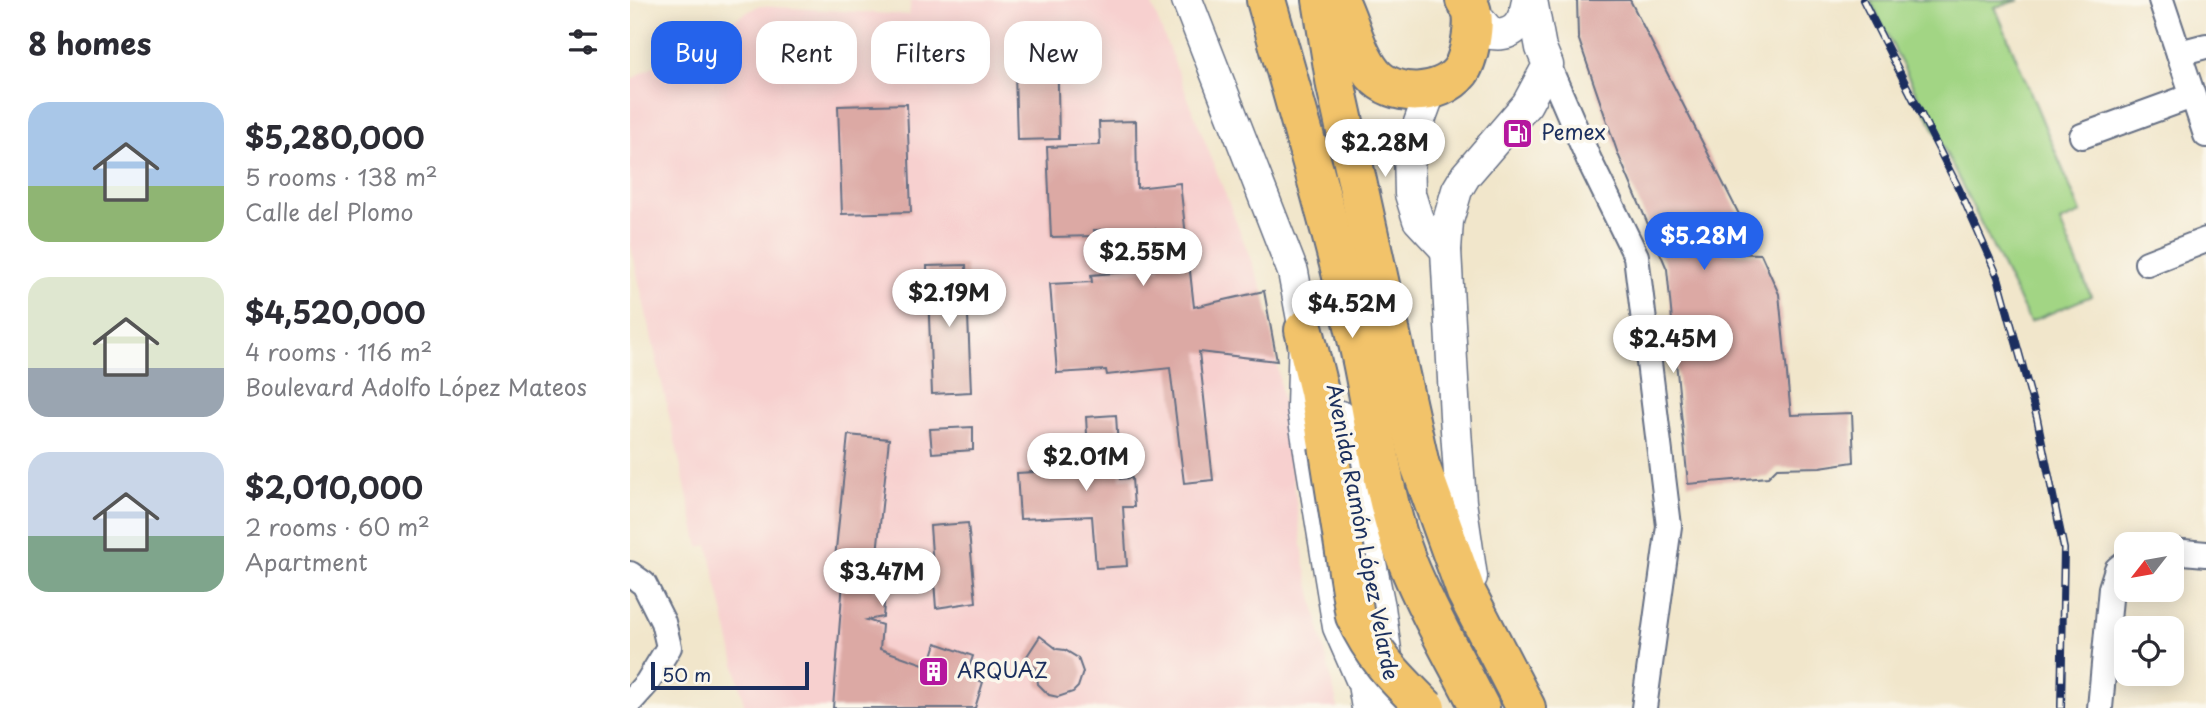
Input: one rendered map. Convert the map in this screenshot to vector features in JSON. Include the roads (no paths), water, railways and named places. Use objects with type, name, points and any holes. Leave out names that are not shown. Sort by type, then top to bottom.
[{"type":"main road","points":[[1266,0],[1332,232],[1359,346],[1384,476],[1406,558],[1424,600],[1480,708]]},
{"type":"main road","points":[[1322,0],[1336,86],[1420,465],[1461,581],[1526,708]]},
{"type":"main road","points":[[1339,0],[1361,53],[1373,74],[1389,87],[1404,90],[1431,90],[1461,72],[1471,43],[1468,5]]},
{"type":"main road","points":[[1304,330],[1323,413],[1355,616],[1381,662],[1426,708]]},
{"type":"street","name":"Avenida Ramón López Velarde","points":[[1187,0],[1293,272],[1304,330],[1302,408],[1338,627],[1363,684],[1367,708]]},
{"type":"street","name":"Avenida Ramón López Velarde","points":[[1206,0],[1271,161],[1314,281],[1380,607],[1394,708]]},
{"type":"street","points":[[1468,5],[1492,34],[1503,35],[1525,17],[1529,0]]},
{"type":"street","points":[[1529,0],[1548,65],[1589,160],[1636,256],[1669,526],[1644,708]]},
{"type":"street","points":[[2161,0],[2193,49],[2206,135]]},
{"type":"street","points":[[1478,615],[1461,502],[1446,250],[1450,211],[1457,190],[1466,175],[1527,104],[1548,65]]},
{"type":"street","points":[[2082,136],[2199,89]]},
{"type":"street","points":[[1431,90],[1409,150],[1410,194],[1418,220],[1446,250]]},
{"type":"street","points":[[2147,263],[2206,240]]},
{"type":"street","points":[[2184,552],[2206,554]]},
{"type":"street","points":[[630,574],[644,584],[663,622],[669,648],[647,683],[630,702]]},
{"type":"street","points":[[2100,708],[2111,588],[2114,581]]},
{"type":"railway","points":[[1863,0],[1959,189],[1998,277],[2037,418],[2064,549],[2061,708]]},
{"type":"place","name":"Pemex","points":[[1518,133]]},
{"type":"place","name":"ARQUAZ","points":[[934,671]]}]
